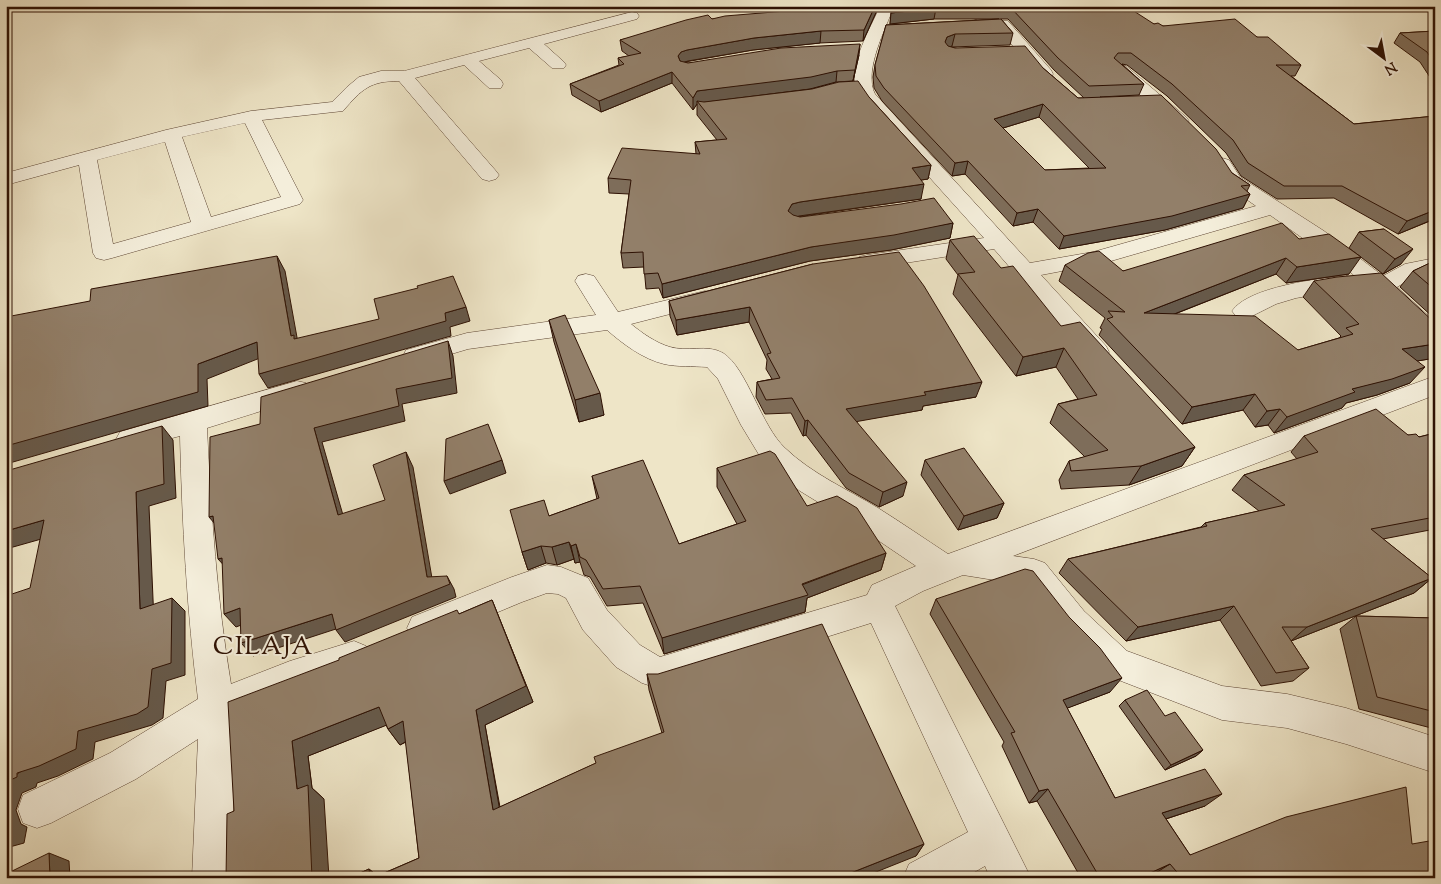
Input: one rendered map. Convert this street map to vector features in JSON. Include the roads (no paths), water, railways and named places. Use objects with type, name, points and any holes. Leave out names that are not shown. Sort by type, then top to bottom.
[{"type":"street","points":[[887,6],[866,63],[854,87],[875,106],[952,201],[998,242],[1108,364]]},
{"type":"street","points":[[6,179],[172,134],[251,116],[337,107],[358,83],[364,80],[386,76],[404,76],[632,16]]},
{"type":"street","points":[[963,25],[1003,24],[1054,82]]},
{"type":"street","points":[[592,26],[608,38]]},
{"type":"street","points":[[532,42],[558,65]]},
{"type":"street","points":[[1007,52],[1025,51]]},
{"type":"street","points":[[468,60],[495,84]]},
{"type":"street","points":[[1120,69],[1150,102],[1192,133]]},
{"type":"street","points":[[404,76],[489,175]]},
{"type":"street","points":[[87,156],[104,253],[293,200],[251,116]]},
{"type":"street","points":[[172,134],[204,225]]},
{"type":"street","points":[[1211,151],[1233,181],[1307,230],[1379,284],[1435,336]]},
{"type":"street","points":[[1024,271],[1096,258],[1200,227],[1273,208]]},
{"type":"street","points":[[848,265],[998,242]]},
{"type":"street","points":[[1244,311],[1257,302],[1306,287],[1379,284],[1389,281],[1396,276],[1435,265]]},
{"type":"street","points":[[586,281],[612,321],[633,339],[666,356],[714,359],[728,374],[754,425],[774,455],[810,483],[954,566],[1034,572],[1072,621],[1115,663],[1222,703],[1286,711],[1346,726],[1435,755]]},
{"type":"street","points":[[394,362],[466,341],[612,321],[727,292]]},
{"type":"street","points":[[100,448],[322,383]]},
{"type":"street","points":[[1011,878],[879,606],[883,595],[912,580],[954,566],[1200,464],[1435,385]]},
{"type":"street","points":[[193,422],[195,479],[209,653],[217,707],[212,878]]},
{"type":"street","points":[[37,809],[122,766],[217,707],[290,677],[352,658],[512,591],[547,579],[561,581],[577,588],[595,620],[628,656],[654,672],[660,673],[879,606]]},
{"type":"street","points":[[922,878],[993,840]]},
{"type":"district","name":"CILAJA","points":[[263,645]]}]
